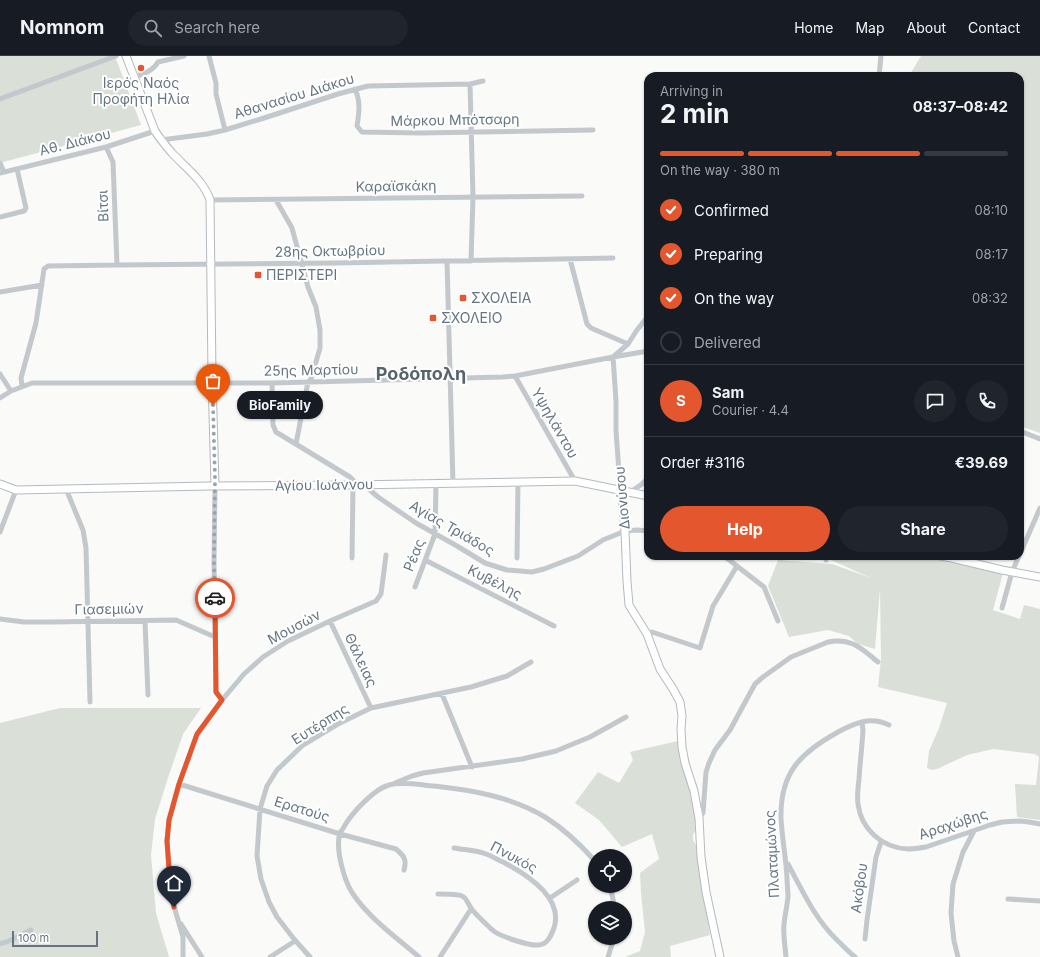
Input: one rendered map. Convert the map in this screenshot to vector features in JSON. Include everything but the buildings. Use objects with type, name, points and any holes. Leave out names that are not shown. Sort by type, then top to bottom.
[{"type":"street","points":[[0,99],[116,56]]},
{"type":"street","points":[[126,56],[155,131],[172,154],[203,185],[210,200],[215,486],[214,562],[216,692],[222,700]]},
{"type":"street","points":[[134,78],[152,69],[158,62],[184,56]]},
{"type":"street","points":[[210,56],[216,83],[216,94],[225,130]]},
{"type":"street","points":[[879,72],[881,56]]},
{"type":"street","name":"Αθανασίου Διάκου","points":[[161,140],[225,130],[368,86],[470,84],[483,81]]},
{"type":"street","points":[[470,84],[472,197],[471,261]]},
{"type":"street","name":"Μάρκου Μπότσαρη","points":[[355,90],[359,97],[357,126],[362,132],[420,133],[593,130]]},
{"type":"street","name":"Αθ. Διάκου","points":[[2,172],[106,148],[155,131]]},
{"type":"street","name":"Βίτσι","points":[[106,148],[113,162],[117,264]]},
{"type":"street","points":[[0,163],[2,172]]},
{"type":"street","points":[[0,217],[24,211],[26,208],[17,169]]},
{"type":"street","name":"Καραϊσκάκη","points":[[210,200],[582,196]]},
{"type":"street","points":[[276,200],[292,228],[301,264],[316,307],[320,330],[320,348],[311,379],[308,382],[296,444]]},
{"type":"street","name":"28ης Οκτωβρίου","points":[[42,285],[44,269],[48,266],[117,264],[301,264],[613,258]]},
{"type":"street","points":[[570,259],[587,324],[592,328],[628,344]]},
{"type":"street","points":[[447,261],[453,484]]},
{"type":"street","points":[[0,292],[42,285],[36,324],[21,378],[22,386]]},
{"type":"street","points":[[613,357],[628,344],[644,321]]},
{"type":"street","name":"25ης Μαρτίου","points":[[0,398],[11,391],[32,383],[272,383],[515,376],[644,352]]},
{"type":"street","name":"Διονύσου","points":[[613,357],[619,475],[626,492],[622,495],[629,605],[647,634],[660,669],[680,702],[682,716],[682,747],[685,763],[694,791],[699,818],[702,864],[706,892],[720,957]]},
{"type":"street","points":[[0,374],[11,391]]},
{"type":"street","name":"Υψηλάντου","points":[[515,376],[575,481]]},
{"type":"street","name":"Αγίας Τριάδος","points":[[272,383],[273,425],[276,432],[350,477],[358,485],[416,523],[485,562],[507,570],[532,572],[578,556],[603,540],[625,531],[644,531]]},
{"type":"street","points":[[1024,434],[1040,440]]},
{"type":"street","name":"Αγίου Ιωάννου","points":[[0,484],[16,490],[575,481],[644,495]]},
{"type":"street","points":[[517,558],[518,482]]},
{"type":"street","points":[[626,492],[644,482]]},
{"type":"street","name":"Ρέας","points":[[415,587],[435,534],[436,484]]},
{"type":"street","points":[[352,558],[358,485]]},
{"type":"street","points":[[66,489],[83,530],[86,548],[90,702]]},
{"type":"street","points":[[0,532],[16,490]]},
{"type":"street","points":[[1024,546],[1040,508]]},
{"type":"street","name":"Μουσών","points":[[202,957],[186,937],[177,918],[171,896],[167,841],[169,820],[179,784],[197,734],[222,700],[244,674],[264,657],[288,641],[376,601],[380,594],[386,555]]},
{"type":"street","name":"Κυβέλης","points":[[425,560],[554,626]]},
{"type":"street","points":[[729,560],[764,587],[778,621]]},
{"type":"street","points":[[963,560],[1040,577]]},
{"type":"street","points":[[1002,608],[1012,572],[1018,560]]},
{"type":"street","points":[[647,634],[652,632],[700,648],[713,606],[737,566]]},
{"type":"street","name":"Γιασεμιών","points":[[0,619],[24,622],[176,620],[216,637]]},
{"type":"street","points":[[146,621],[148,695]]},
{"type":"street","name":"Θάλειας","points":[[330,621],[371,708]]},
{"type":"street","points":[[699,818],[703,813],[706,772],[709,763],[715,750],[730,730],[754,684],[762,677],[791,657],[833,640],[844,640],[853,644],[878,662]]},
{"type":"street","name":"Ευτέρπης","points":[[310,957],[277,918],[269,902],[261,879],[257,856],[260,809],[267,786],[277,770],[304,745],[338,724],[371,708],[471,687],[506,676],[531,662]]},
{"type":"street","points":[[442,694],[472,767]]},
{"type":"street","points":[[419,957],[367,913],[352,893],[341,867],[339,848],[340,834],[348,821],[364,802],[375,792],[390,784],[412,776],[522,759],[556,751],[590,737],[626,717]]},
{"type":"street","name":"Πλαταμώνος","points":[[786,957],[784,925],[788,895],[781,810],[783,794],[790,773],[801,757],[813,747],[845,728],[862,722],[876,720],[889,725]]},
{"type":"street","points":[[862,722],[863,730],[858,804],[862,819],[867,828],[880,842]]},
{"type":"street","name":"Ερατούς","points":[[179,784],[340,834],[396,849],[403,855],[406,862],[404,870]]},
{"type":"street","points":[[390,784],[418,784],[456,789],[475,792],[514,802],[544,816],[568,834],[588,854]]},
{"type":"street","name":"Αραχώβης","points":[[880,842],[895,847],[916,849],[1002,822],[1020,821],[1040,824]]},
{"type":"street","points":[[958,957],[954,941],[952,913],[953,884],[963,852],[974,831]]},
{"type":"street","name":"Ακόβου","points":[[865,939],[866,920],[876,857],[880,842]]},
{"type":"street","name":"Πνυκός","points":[[438,894],[462,896],[471,909],[495,932],[532,945],[540,945],[548,940],[555,925],[556,915],[550,898],[533,880],[513,867],[486,854],[454,848]]},
{"type":"street","points":[[786,861],[824,925],[836,940],[855,957]]},
{"type":"street","points":[[550,898],[577,880]]},
{"type":"street","points":[[1008,899],[1040,901]]},
{"type":"street","points":[[440,957],[471,909]]},
{"type":"street","points":[[0,944],[31,930]]},
{"type":"street","points":[[182,957],[186,937]]},
{"type":"street","points":[[270,957],[295,941]]},
{"type":"street","points":[[609,956],[612,945]]},
{"type":"shaded area","points":[[0,56],[115,56],[141,125],[0,163]]},
{"type":"shaded area","points":[[921,56],[1040,56],[1040,433],[1024,427],[1024,72],[911,72]]},
{"type":"shaded area","points":[[778,560],[832,564],[871,578],[831,560],[948,560],[1003,573],[993,610],[1020,619],[1024,605],[1040,609],[1040,820],[1017,817],[1015,784],[1036,785],[1039,757],[1035,754],[993,749],[967,755],[937,769],[932,770],[927,768],[929,751],[939,728],[947,703],[878,687],[881,659],[880,589],[875,649],[858,644],[849,636],[828,630],[789,637],[768,586]]},
{"type":"shaded area","points":[[60,708],[201,708],[183,734],[155,819],[151,855],[156,913],[169,957],[0,957],[0,723]]},
{"type":"shaded area","points":[[678,741],[682,765],[693,802],[697,828],[693,835],[693,840],[696,845],[698,856],[710,935],[670,946],[671,957],[625,957],[640,951],[645,932],[640,873],[659,859],[652,834],[622,847],[599,820],[575,803],[598,772],[619,783],[633,760],[630,752]]},
{"type":"way so far","points":[[213,405],[215,479],[215,598]]},
{"type":"place","name":"Ιερός Ναός Προφήτη Ηλία","points":[[141,68]]},
{"type":"place","name":"ΠΕΡΙΣΤΕΡΙ","points":[[258,275]]},
{"type":"place","name":"ΣΧΟΛΕΙΑ","points":[[463,298]]},
{"type":"place","name":"ΣΧΟΛΕΙΟ","points":[[433,318]]},
{"type":"place","name":"BioFamily","points":[[213,405]]},
{"type":"district","name":"Ροδόπολη","points":[[421,374]]},
{"type":"route","points":[[174,907],[171,896],[167,841],[169,820],[179,784],[197,734],[222,700],[216,692],[215,598]]}]
